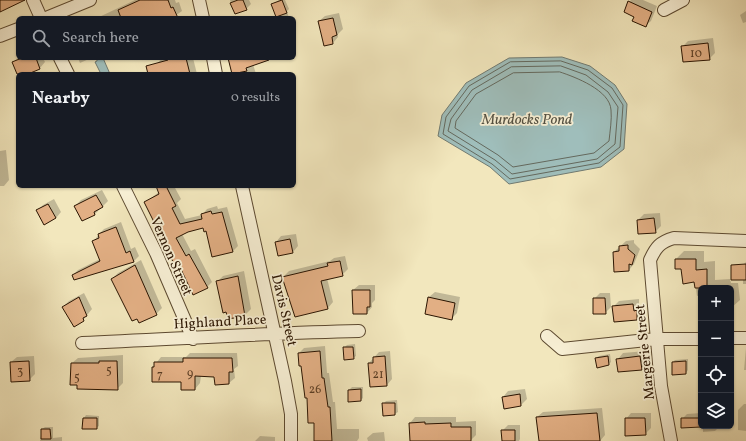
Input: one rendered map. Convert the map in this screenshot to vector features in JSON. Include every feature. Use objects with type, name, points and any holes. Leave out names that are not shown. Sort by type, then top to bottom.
[{"type":"street","points":[[33,0],[40,16]]},
{"type":"street","points":[[51,16],[90,0]]},
{"type":"street","points":[[199,0],[203,16]]},
{"type":"street","points":[[664,10],[683,0]]},
{"type":"street","points":[[0,36],[16,30]]},
{"type":"street","points":[[61,60],[67,72]]},
{"type":"street","points":[[213,60],[216,72]]},
{"type":"street","name":"Vernon Street","points":[[124,188],[156,253],[193,338]]},
{"type":"street","name":"Davis Street","points":[[242,188],[276,333],[291,414],[291,441]]},
{"type":"street","name":"Margerie Street","points":[[671,441],[661,386],[650,260],[658,245],[674,238],[746,241]]},
{"type":"street","name":"Highland Place","points":[[82,343],[276,333],[359,332]]},
{"type":"street","points":[[546,336],[562,349],[656,339],[698,339]]},
{"type":"street","points":[[734,338],[746,338]]},
{"type":"water","name":"Murdocks Pond","points":[[562,57],[590,66],[615,85],[627,104],[624,149],[601,167],[509,184],[490,167],[438,136],[442,115],[466,83],[509,58]]},
{"type":"water","points":[[104,60],[109,72],[100,72],[95,62]]},
{"type":"building","points":[[0,0],[25,0],[0,12]]},
{"type":"building","points":[[140,0],[168,0],[171,8],[173,7],[177,16],[120,16],[118,10]]},
{"type":"building","points":[[243,0],[247,10],[235,14],[230,3]]},
{"type":"building","points":[[282,0],[287,13],[276,16],[271,4]]},
{"type":"building","points":[[628,1],[652,12],[646,27],[632,21],[634,17],[624,12]]},
{"type":"building","points":[[333,18],[337,35],[332,37],[333,44],[324,46],[318,21]]},
{"type":"building","points":[[708,43],[710,60],[683,62],[681,46]]},
{"type":"building","points":[[17,60],[37,60],[40,69],[33,72],[16,72],[12,62]]},
{"type":"building","points":[[168,60],[186,60],[190,72],[148,72],[146,66]]},
{"type":"building","points":[[228,60],[269,60],[246,68],[247,71],[232,72]]},
{"type":"building","points":[[157,188],[167,188],[176,206],[172,208],[180,224],[202,219],[201,214],[211,211],[212,214],[222,212],[233,252],[212,257],[206,231],[204,232],[203,228],[188,232],[176,238],[186,256],[189,254],[208,288],[193,295],[180,267],[177,269],[171,258],[144,202],[159,194]]},
{"type":"building","points":[[96,195],[103,207],[94,212],[95,215],[82,221],[74,206]]},
{"type":"building","points":[[48,204],[56,218],[44,225],[36,210]]},
{"type":"building","points":[[654,218],[656,233],[638,234],[637,220]]},
{"type":"building","points":[[116,227],[126,253],[130,251],[134,262],[74,280],[72,275],[100,261],[92,241],[99,238],[98,234]]},
{"type":"building","points":[[290,239],[293,253],[278,256],[275,242]]},
{"type":"building","points":[[628,245],[628,249],[635,255],[632,265],[629,264],[629,271],[614,272],[613,252],[619,251],[619,246]]},
{"type":"building","points":[[675,259],[696,259],[696,270],[707,269],[707,285],[698,285],[698,288],[695,288],[694,282],[683,284],[681,269],[675,269]]},
{"type":"building","points":[[340,261],[343,276],[321,281],[328,309],[295,317],[282,277],[328,266],[327,263]]},
{"type":"building","points":[[746,264],[746,280],[731,280],[731,265]]},
{"type":"building","points":[[135,265],[157,315],[139,323],[137,319],[132,321],[111,279]]},
{"type":"building","points":[[238,276],[245,316],[228,319],[226,312],[223,313],[216,281]]},
{"type":"building","points":[[352,290],[370,290],[370,307],[367,307],[367,314],[353,314]]},
{"type":"building","points":[[79,297],[87,316],[83,318],[84,321],[74,327],[62,307]]},
{"type":"building","points":[[428,297],[455,303],[452,320],[425,314]]},
{"type":"building","points":[[593,298],[605,298],[606,314],[593,314]]},
{"type":"building","points":[[633,304],[634,311],[637,310],[637,320],[614,322],[612,306]]},
{"type":"building","points":[[343,347],[353,347],[354,359],[344,360]]},
{"type":"building","points":[[320,351],[322,378],[324,378],[328,407],[330,407],[332,441],[314,441],[314,423],[308,423],[307,398],[305,398],[301,366],[299,366],[298,353]]},
{"type":"building","points":[[385,356],[387,386],[370,387],[368,363],[373,363],[373,357]]},
{"type":"building","points":[[608,356],[609,365],[597,368],[595,358]]},
{"type":"building","points":[[640,356],[642,370],[618,372],[616,359]]},
{"type":"building","points":[[183,358],[232,358],[233,372],[229,372],[229,384],[215,385],[214,377],[195,376],[195,390],[181,390],[181,382],[152,382],[152,367],[154,367],[154,362],[183,362]]},
{"type":"building","points":[[29,361],[30,381],[11,382],[10,362]]},
{"type":"building","points":[[99,361],[117,361],[118,390],[77,389],[77,385],[70,385],[71,363],[99,363]]},
{"type":"building","points":[[686,361],[686,374],[672,375],[672,362]]},
{"type":"building","points":[[361,389],[361,401],[348,402],[348,390]]},
{"type":"building","points":[[520,394],[521,406],[504,409],[502,397]]},
{"type":"building","points":[[382,403],[395,403],[395,415],[383,416]]},
{"type":"building","points":[[597,413],[600,441],[539,441],[536,417]]},
{"type":"building","points":[[83,418],[97,418],[97,429],[82,429]]},
{"type":"building","points":[[625,418],[645,418],[646,435],[625,436]]},
{"type":"building","points":[[681,418],[698,418],[698,427],[681,428]]},
{"type":"building","points":[[425,422],[425,424],[451,423],[451,427],[471,427],[471,441],[410,441],[409,423]]},
{"type":"building","points":[[41,429],[50,429],[51,439],[41,439]]},
{"type":"building","points":[[501,430],[515,430],[515,441],[502,441]]}]
